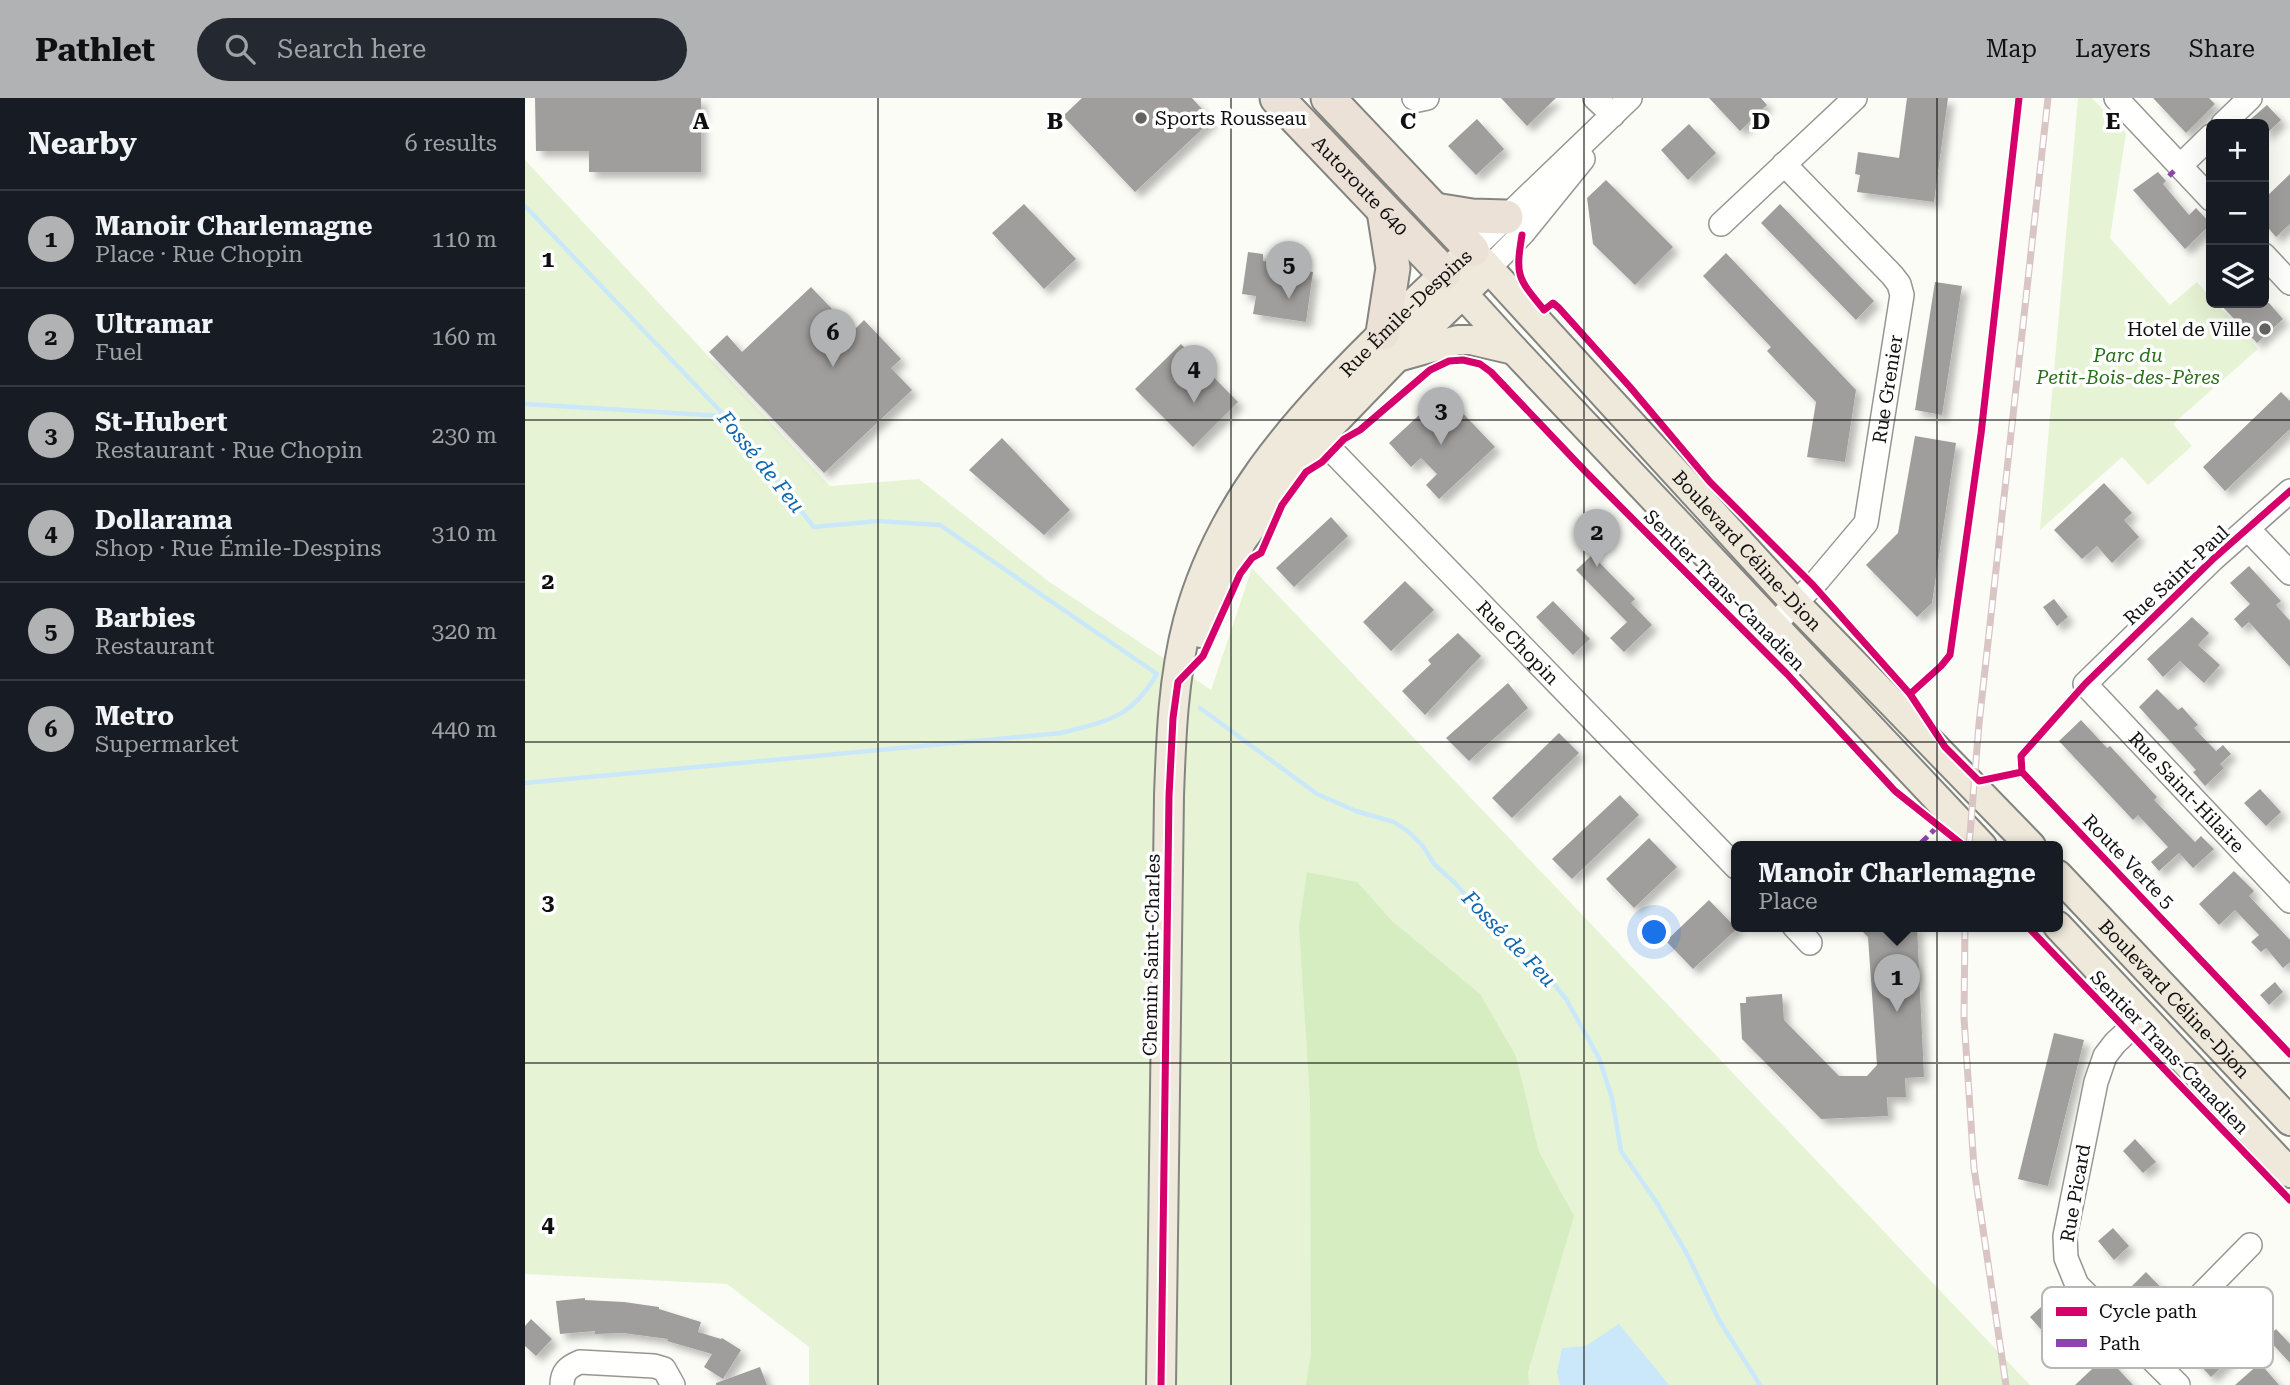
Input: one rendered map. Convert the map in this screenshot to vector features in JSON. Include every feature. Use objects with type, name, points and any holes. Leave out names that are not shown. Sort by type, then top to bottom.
[{"type":"highway","name":"Autoroute 640","points":[[1277,98],[1453,283]]},
{"type":"highway","name":"Autoroute 640","points":[[1328,98],[1480,259]]},
{"type":"highway","points":[[1435,210],[1472,216],[1506,217]]},
{"type":"highway","points":[[1384,211],[1393,268],[1390,345]]},
{"type":"main road","name":"Rue Émile-Despins","points":[[1242,520],[1309,427],[1480,259]]},
{"type":"main road","name":"Boulevard Céline-Dion","points":[[1480,259],[1796,604],[2026,841]]},
{"type":"main road","name":"Boulevard Céline-Dion","points":[[1453,283],[1977,841]]},
{"type":"main road","points":[[1390,345],[1464,340],[1514,350]]},
{"type":"main road","name":"Chemin Saint-Charles","points":[[1161,1385],[1172,726],[1178,682],[1237,551],[1242,520]]},
{"type":"main road","name":"Boulevard Céline-Dion","points":[[2063,880],[2290,1121]]},
{"type":"main road","name":"Boulevard Céline-Dion","points":[[2063,931],[2290,1173]]},
{"type":"street","points":[[1595,98],[1605,123]]},
{"type":"street","name":"Rue Émile-Despins","points":[[1480,259],[1506,217],[1630,98]]},
{"type":"street","points":[[1721,224],[1855,98]]},
{"type":"street","points":[[2116,98],[2206,194]]},
{"type":"street","points":[[2228,119],[2250,98]]},
{"type":"street","name":"Rue Émile-Despins","points":[[1480,259],[1510,249],[1557,194],[1605,123]]},
{"type":"street","points":[[2180,166],[2206,141]]},
{"type":"street","name":"Rue Grenier","points":[[1774,625],[1863,528],[1869,517],[1902,295],[1899,284],[1892,275],[1784,164]]},
{"type":"street","points":[[2269,260],[2290,283]]},
{"type":"street","name":"Rue Chopin","points":[[1309,427],[1731,862]]},
{"type":"street","name":"Rue Saint-Paul","points":[[2085,684],[2212,560],[2290,491]]},
{"type":"street","points":[[2248,530],[2290,573]]},
{"type":"street","name":"Rue Saint-Hilaire","points":[[2085,684],[2290,901]]},
{"type":"street","name":"Rue Picard","points":[[2079,1287],[2066,1258],[2065,1237],[2096,1082],[2105,1056],[2143,1017]]},
{"type":"street","points":[[2209,1287],[2250,1245]]},
{"type":"street","points":[[562,1385],[562,1377],[569,1367],[580,1362],[654,1366],[664,1369],[673,1385]]},
{"type":"street","name":"Rue Picard","points":[[2161,1368],[2178,1385]]},
{"type":"green space","name":"Parc du Petit-Bois-des-Pères","points":[[2078,98],[2092,98],[2126,133],[2110,238],[2170,305],[2197,282],[2206,292],[2206,308],[2221,308],[2258,349],[2173,424],[2192,446],[2148,485],[2122,457],[2040,530]]},
{"type":"green space","points":[[525,160],[830,486],[919,479],[1048,581],[1211,690],[1252,568],[2030,1385],[809,1385],[809,1347],[727,1284],[525,1274]]},
{"type":"green space","points":[[1307,872],[1357,882],[1392,921],[1480,994],[1516,1056],[1539,1152],[1574,1216],[1528,1372],[1529,1385],[1306,1385],[1311,1353],[1310,1099],[1299,927]]},
{"type":"water","points":[[1619,1324],[1669,1385],[1560,1385],[1557,1372],[1562,1348],[1586,1346]]},
{"type":"building","points":[[535,98],[701,98],[701,172],[589,172],[589,151],[536,151]]},
{"type":"building","points":[[1082,98],[1192,98],[1212,120],[1135,192],[1063,116]]},
{"type":"building","points":[[1501,98],[1556,98],[1527,126]]},
{"type":"building","points":[[1709,98],[1761,98],[1767,105],[1740,131]]},
{"type":"building","points":[[1907,98],[1948,98],[1934,202],[1857,192],[1860,175],[1855,174],[1858,152],[1899,158]]},
{"type":"building","points":[[2153,98],[2209,98],[2215,104],[2186,133]]},
{"type":"building","points":[[2267,105],[2281,120],[2269,131],[2269,119],[2251,119]]},
{"type":"building","points":[[1477,119],[1504,149],[1476,175],[1448,146]]},
{"type":"building","points":[[1689,124],[1716,153],[1688,180],[1661,150]]},
{"type":"building","points":[[2158,172],[2166,181],[2163,184],[2189,215],[2196,208],[2206,219],[2206,229],[2185,249],[2133,190]]},
{"type":"building","points":[[2290,174],[2290,224],[2276,237],[2269,229],[2269,194]]},
{"type":"building","points":[[1606,180],[1673,247],[1635,285],[1593,244],[1587,198]]},
{"type":"building","points":[[1024,204],[1076,259],[1044,289],[992,233]]},
{"type":"building","points":[[1780,204],[1874,301],[1856,320],[1761,223]]},
{"type":"building","points":[[1248,252],[1263,254],[1263,261],[1284,264],[1283,268],[1313,272],[1306,322],[1253,314],[1256,296],[1242,294]]},
{"type":"building","points":[[1726,253],[1856,390],[1845,462],[1807,457],[1816,402],[1767,351],[1771,347],[1703,276]]},
{"type":"building","points":[[1935,282],[1962,286],[1942,415],[1915,410]]},
{"type":"building","points":[[811,287],[853,331],[864,320],[901,359],[891,368],[912,390],[824,473],[709,352],[727,335],[742,352]]},
{"type":"building","points":[[2269,303],[2283,319],[2257,343],[2224,308],[2269,308]]},
{"type":"building","points":[[1181,344],[1238,402],[1193,447],[1135,389]]},
{"type":"building","points":[[2281,392],[2290,401],[2290,429],[2225,491],[2203,467]]},
{"type":"building","points":[[1430,405],[1455,405],[1495,447],[1439,499],[1426,485],[1437,474],[1421,458],[1411,467],[1389,443]]},
{"type":"building","points":[[1915,436],[1956,443],[1932,603],[1917,617],[1866,565],[1898,533]]},
{"type":"building","points":[[1002,438],[1070,510],[1044,535],[969,470]]},
{"type":"building","points":[[2104,483],[2132,513],[2124,520],[2139,537],[2112,563],[2097,546],[2082,559],[2054,530]]},
{"type":"building","points":[[1331,517],[1348,536],[1294,587],[1276,568]]},
{"type":"building","points":[[1592,555],[1635,599],[1631,603],[1652,625],[1624,652],[1610,638],[1627,622],[1576,570]]},
{"type":"building","points":[[2249,566],[2281,601],[2276,605],[2290,621],[2290,667],[2249,622],[2242,628],[2234,619],[2250,604],[2230,583]]},
{"type":"building","points":[[1405,581],[1434,610],[1391,651],[1363,622]]},
{"type":"building","points":[[2054,599],[2068,617],[2057,626],[2043,607]]},
{"type":"building","points":[[1553,601],[1590,639],[1573,655],[1536,617]]},
{"type":"building","points":[[2192,617],[2209,633],[2198,645],[2220,665],[2204,683],[2180,661],[2163,677],[2147,659]]},
{"type":"building","points":[[1458,633],[1481,656],[1425,715],[1402,691],[1431,664],[1428,660]]},
{"type":"building","points":[[1508,683],[1528,708],[1469,761],[1446,738]]},
{"type":"building","points":[[2157,689],[2178,710],[2182,707],[2198,725],[2194,728],[2216,751],[2223,745],[2231,754],[2220,764],[2224,768],[2205,786],[2193,772],[2196,770],[2139,707]]},
{"type":"building","points":[[2081,720],[2107,748],[2110,746],[2157,797],[2154,800],[2195,842],[2201,836],[2214,849],[2193,868],[2179,853],[2159,871],[2151,862],[2168,847],[2138,815],[2133,820],[2059,741]]},
{"type":"building","points":[[1559,733],[1579,753],[1512,818],[1492,798]]},
{"type":"building","points":[[2260,789],[2281,812],[2266,826],[2244,803]]},
{"type":"building","points":[[1620,795],[1639,815],[1572,879],[1552,859]]},
{"type":"building","points":[[1649,838],[1677,867],[1634,908],[1606,879]]},
{"type":"building","points":[[2234,871],[2254,891],[2249,896],[2290,940],[2290,962],[2283,968],[2266,948],[2261,952],[2251,942],[2259,935],[2235,910],[2219,925],[2199,904]]},
{"type":"building","points":[[1709,900],[1731,923],[1731,932],[1734,932],[1693,969],[1666,941]]},
{"type":"building","points":[[1863,932],[1917,932],[1924,1077],[1905,1078],[1906,1097],[1887,1097],[1888,1116],[1821,1119],[1742,1039],[1740,1003],[1746,1003],[1746,997],[1782,994],[1784,1020],[1839,1076],[1867,1076],[1877,1065],[1868,937]]},
{"type":"building","points":[[2275,982],[2283,992],[2269,1005],[2260,995]]},
{"type":"building","points":[[2054,1033],[2084,1040],[2048,1186],[2018,1179]]},
{"type":"building","points":[[2135,1139],[2156,1162],[2143,1173],[2123,1151]]},
{"type":"building","points":[[2113,1228],[2129,1246],[2114,1260],[2098,1241]]},
{"type":"building","points":[[2146,1272],[2160,1287],[2131,1287]]},
{"type":"building","points":[[585,1298],[659,1307],[701,1322],[698,1332],[722,1338],[741,1350],[723,1379],[704,1367],[712,1354],[667,1341],[668,1339],[623,1333],[595,1334],[595,1331],[560,1334],[556,1301]]},
{"type":"building","points":[[2042,1306],[2042,1330],[2030,1317]]},
{"type":"building","points":[[531,1319],[552,1339],[536,1356],[525,1346],[525,1326]]},
{"type":"building","points":[[2276,1329],[2290,1344],[2290,1363],[2273,1345],[2273,1332]]},
{"type":"building","points":[[760,1367],[767,1385],[716,1385],[716,1383]]},
{"type":"building","points":[[2093,1368],[2117,1368],[2133,1385],[2075,1385]]},
{"type":"building","points":[[2203,1368],[2221,1368],[2211,1377]]},
{"type":"building","points":[[2254,1368],[2264,1368],[2279,1385],[2235,1385]]},
{"type":"waterway","name":"Fossé de Feu","points":[[525,206],[725,416],[814,527],[878,521],[940,525],[1157,674],[1138,700],[1117,716],[1061,733],[525,783]]},
{"type":"waterway","points":[[525,404],[723,416]]},
{"type":"waterway","name":"Fossé de Feu","points":[[1200,708],[1317,794],[1356,811],[1394,822],[1409,832],[1423,846],[1434,864],[1455,883],[1491,924],[1544,971],[1566,999],[1599,1058],[1612,1098],[1621,1151],[1657,1203],[1687,1254],[1719,1320],[1760,1385]]},
{"type":"railway","points":[[1969,841],[1979,724],[2048,98]]},
{"type":"railway","points":[[1965,932],[1964,1018],[1974,1168],[2006,1385]]},
{"type":"marked path","points":[[2169,176],[2174,171]]},
{"type":"marked path","points":[[1923,841],[1939,825]]},
{"type":"cycle path","points":[[1910,694],[1950,655],[1981,434],[2019,98]]},
{"type":"cycle path","points":[[1522,235],[1519,260],[1521,276],[1544,310],[1553,303],[1559,308],[1710,482],[1813,585],[1910,694],[1945,747],[1979,781],[2022,772]]},
{"type":"cycle path","name":"Sentier Trans-Canadien","points":[[1161,1385],[1169,796],[1173,718],[1178,682],[1203,656],[1240,574],[1252,558],[1261,553],[1282,505],[1306,472],[1322,462],[1344,439],[1360,430],[1430,370],[1449,361],[1463,360],[1480,364],[1491,372],[1584,470],[1787,674],[1895,791],[1958,841]]},
{"type":"cycle path","name":"Route Verte 5","points":[[2290,491],[2212,560],[2085,684],[2021,756],[2022,772],[2290,1054]]},
{"type":"cycle path","name":"Sentier Trans-Canadien","points":[[2033,932],[2290,1200]]},
{"type":"place","name":"Sports Rousseau","points":[[1141,118]]},
{"type":"place","name":"Barbies","points":[[1289,299]]},
{"type":"place","name":"Hotel de Ville","points":[[2265,329]]},
{"type":"place","name":"Metro","points":[[833,367]]},
{"type":"place","name":"Dollarama","points":[[1194,403]]},
{"type":"place","name":"St-Hubert","points":[[1441,445]]},
{"type":"place","name":"Ultramar","points":[[1597,567]]},
{"type":"place","name":"Manoir Charlemagne","points":[[1897,1012]]}]
